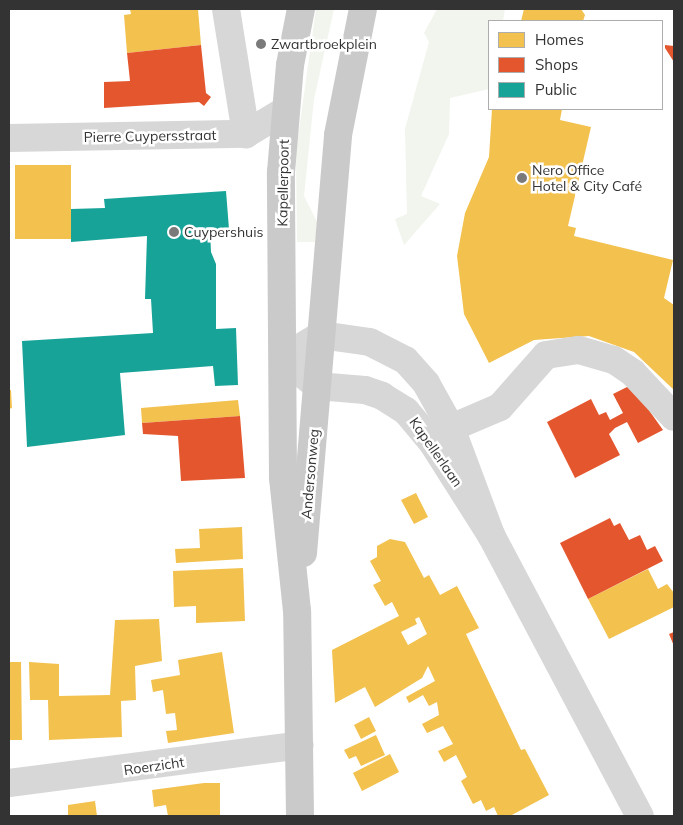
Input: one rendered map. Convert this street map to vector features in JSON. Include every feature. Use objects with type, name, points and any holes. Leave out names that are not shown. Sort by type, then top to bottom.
[{"type":"main road","name":"Kapellerpoort","points":[[283,358],[284,111],[301,9]]},
{"type":"main road","points":[[321,335],[338,135],[363,9]]},
{"type":"main road","name":"Andersonweg","points":[[297,612],[321,335]]},
{"type":"main road","name":"Andersonweg","points":[[283,358],[283,478],[297,612],[300,816]]},
{"type":"street","points":[[226,9],[246,134],[284,111]]},
{"type":"street","name":"Pierre Cuypersstraat","points":[[9,138],[246,134]]},
{"type":"street","points":[[317,386],[283,358],[321,335]]},
{"type":"street","name":"Kapellerlaan","points":[[321,335],[370,342],[405,360],[426,384],[451,428],[492,535],[640,816]]},
{"type":"street","points":[[451,428],[500,407],[546,356],[579,350],[614,360],[633,372],[674,417]]},
{"type":"street","name":"Kapellerlaan","points":[[317,386],[366,390],[406,411],[492,535]]},
{"type":"street","name":"Roerzicht","points":[[9,783],[300,745]]},
{"type":"shaded area","points":[[316,9],[334,9],[314,99],[304,196],[317,222],[315,242],[297,242],[296,151]]},
{"type":"shaded area","points":[[437,9],[505,9],[503,20],[488,20],[488,89],[450,98],[449,134],[421,196],[440,204],[404,245],[395,219],[407,214],[405,129],[429,42],[424,33]]},
{"type":"building: Homes","points":[[130,9],[198,9],[201,45],[127,53],[124,15],[131,14]]},
{"type":"building: Homes","points":[[524,9],[581,9],[585,15],[583,20],[521,20]]},
{"type":"building: Homes","points":[[492,110],[562,110],[560,120],[591,127],[568,226],[576,228],[574,236],[673,260],[664,298],[674,305],[674,390],[634,352],[589,336],[534,340],[489,363],[464,314],[457,256],[465,213],[489,157]]},
{"type":"building: Homes","points":[[15,165],[71,165],[71,239],[15,239]]},
{"type":"building: Homes","points":[[9,390],[11,390],[12,408],[9,409]]},
{"type":"building: Homes","points":[[238,400],[240,416],[142,423],[141,408]]},
{"type":"building: Homes","points":[[416,493],[428,517],[414,524],[401,500]]},
{"type":"building: Homes","points":[[242,527],[243,559],[176,563],[175,549],[200,548],[199,529]]},
{"type":"building: Homes","points":[[390,539],[405,542],[424,578],[429,575],[440,595],[457,586],[479,628],[466,634],[521,750],[525,749],[549,795],[510,816],[498,816],[494,807],[486,811],[481,800],[473,804],[461,781],[467,777],[456,755],[444,762],[438,751],[453,744],[443,726],[427,733],[422,724],[439,715],[437,702],[429,706],[423,695],[409,703],[406,697],[435,681],[428,666],[422,678],[375,707],[365,687],[335,703],[332,650],[399,616],[392,602],[385,606],[373,585],[381,581],[370,561],[377,557],[377,546]],"holes":[[[419,617],[427,634],[408,645],[401,632],[417,624],[415,619]]]},
{"type":"building: Homes","points":[[243,568],[245,621],[196,623],[196,606],[174,607],[173,571]]},
{"type":"building: Homes","points":[[648,569],[658,589],[667,584],[674,593],[674,607],[609,639],[588,599]]},
{"type":"building: Homes","points":[[159,619],[162,661],[135,666],[136,700],[121,701],[122,737],[49,740],[48,700],[30,700],[29,662],[59,664],[59,696],[110,695],[115,620]]},
{"type":"building: Homes","points":[[222,652],[234,733],[168,743],[166,731],[177,730],[175,713],[166,714],[163,690],[153,692],[151,680],[180,675],[178,660]]},
{"type":"building: Homes","points":[[10,662],[21,662],[22,740],[9,740]]},
{"type":"building: Homes","points":[[369,717],[376,731],[361,739],[354,725]]},
{"type":"building: Homes","points":[[376,735],[385,755],[361,766],[356,756],[349,759],[344,750]]},
{"type":"building: Homes","points":[[390,754],[399,772],[362,791],[353,773]]},
{"type":"building: Homes","points":[[204,783],[220,783],[220,816],[168,816],[166,805],[154,807],[152,790]]},
{"type":"building: Homes","points":[[95,801],[97,816],[68,816],[68,805]]},
{"type":"building: Shops","points":[[201,45],[206,93],[211,97],[204,106],[199,102],[104,108],[104,82],[130,81],[127,53]]},
{"type":"building: Shops","points":[[665,45],[674,46],[674,62],[665,48]]},
{"type":"building: Shops","points":[[631,385],[663,430],[638,443],[627,422],[615,428],[609,434],[620,455],[575,478],[547,422],[591,399],[599,415],[606,412],[610,420],[623,413],[613,394]]},
{"type":"building: Shops","points":[[240,416],[245,478],[181,481],[178,436],[143,434],[142,423]]},
{"type":"building: Shops","points":[[610,518],[614,526],[620,523],[629,540],[640,535],[647,550],[655,546],[663,561],[588,599],[560,543]]},
{"type":"building: Shops","points":[[674,632],[674,646],[669,634]]},
{"type":"building: Public","points":[[226,191],[229,229],[210,230],[211,252],[216,264],[216,329],[236,328],[238,385],[215,386],[213,366],[120,373],[125,435],[27,447],[22,341],[153,333],[151,299],[145,299],[147,236],[71,242],[71,209],[105,208],[104,199]]},
{"type":"place","name":"Zwartbroekplein","points":[[261,44]]},
{"type":"place","name":"Nero Office Hotel & City Café","points":[[522,178]]},
{"type":"place","name":"Cuypershuis","points":[[174,232]]}]
